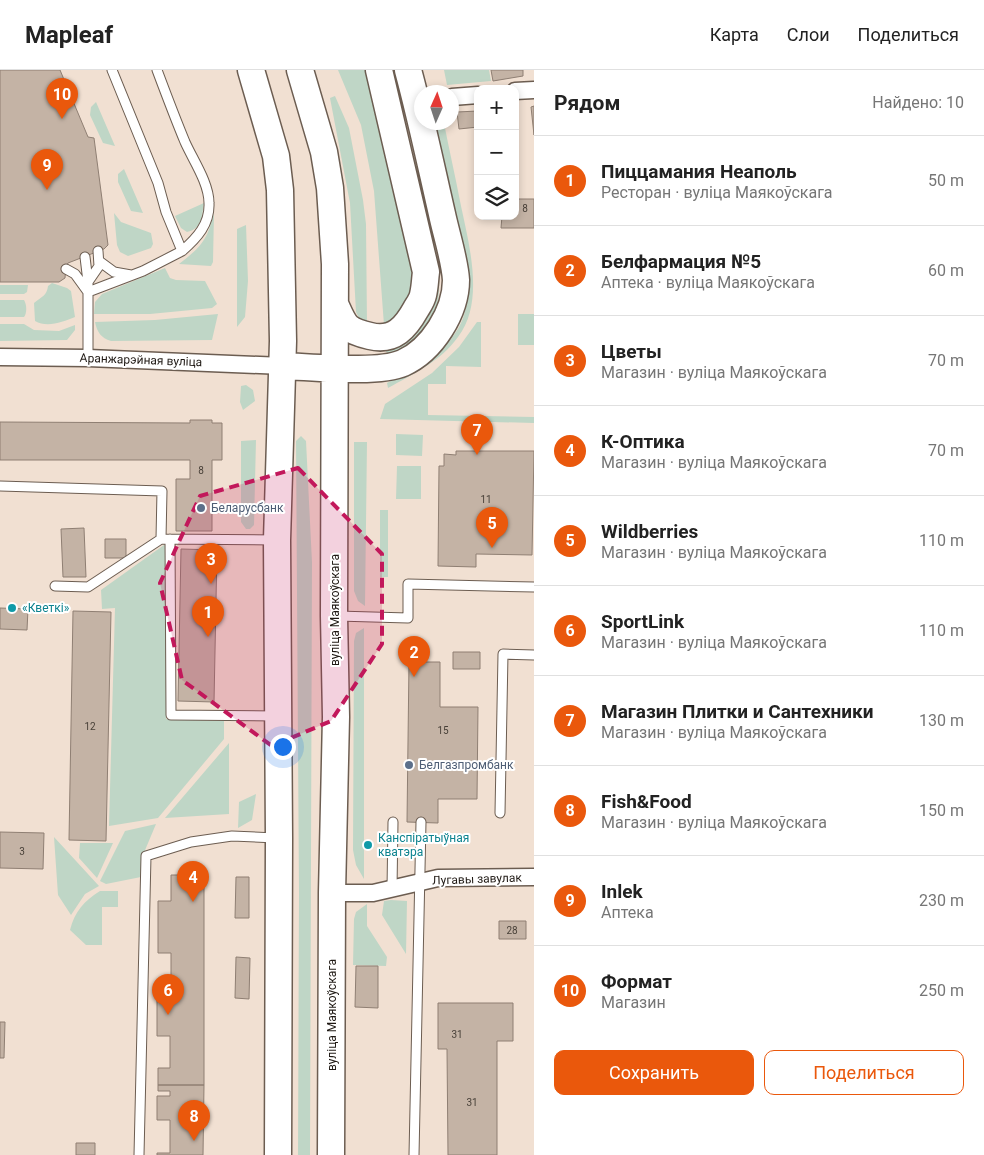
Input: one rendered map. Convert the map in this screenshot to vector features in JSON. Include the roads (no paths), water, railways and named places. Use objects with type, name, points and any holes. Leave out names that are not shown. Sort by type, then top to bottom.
[{"type":"main road","points":[[251,70],[276,156],[280,190],[283,366],[278,540],[278,1155]]},
{"type":"main road","name":"вуліца Маякоўскага","points":[[300,70],[324,152],[330,188],[336,264],[334,367],[336,717],[332,893],[331,1155]]},
{"type":"main road","points":[[335,304],[348,328],[374,337],[387,336],[399,332],[407,324],[423,297],[426,272],[379,70]]},
{"type":"main road","points":[[408,70],[414,87]]},
{"type":"main road","points":[[283,366],[391,367],[404,362],[424,348],[449,315],[456,281],[425,130]]},
{"type":"street","points":[[519,91],[534,90]]},
{"type":"street","points":[[459,96],[474,95]]},
{"type":"street","name":"Аранжарэйная вуліца","points":[[0,357],[88,358],[283,366]]},
{"type":"street","name":"Лугавы завулак","points":[[332,893],[373,893],[438,878],[534,877]]},
{"type":"lane","points":[[112,70],[158,183],[166,212],[182,251]]},
{"type":"lane","points":[[88,292],[132,275],[182,251],[202,231],[208,216],[210,202],[208,190],[157,70]]},
{"type":"lane","points":[[88,282],[99,266],[98,251]]},
{"type":"lane","points":[[85,257],[88,282],[88,358]]},
{"type":"lane","points":[[99,261],[114,272],[132,275]]},
{"type":"lane","points":[[66,269],[76,274],[88,292]]},
{"type":"lane","points":[[0,486],[162,491],[166,539],[171,715],[278,716]]},
{"type":"lane","points":[[55,586],[88,587],[166,539],[278,540]]},
{"type":"lane","points":[[334,616],[408,618],[408,584],[534,587]]},
{"type":"lane","points":[[500,813],[503,654],[534,654]]},
{"type":"lane","points":[[392,889],[393,822]]},
{"type":"lane","points":[[414,1155],[421,822]]},
{"type":"lane","points":[[139,1155],[146,856],[190,842],[232,836],[279,838]]},
{"type":"place","name":"Формат","points":[[62,119]]},
{"type":"place","name":"Inlek","points":[[47,190]]},
{"type":"place","name":"Магазин Плитки и Сантехники","points":[[477,455]]},
{"type":"place","name":"Беларусбанк","points":[[201,508]]},
{"type":"place","name":"Wildberries","points":[[492,548]]},
{"type":"place","name":"Цветы","points":[[211,584]]},
{"type":"place","name":"«Кветкі»","points":[[12,608]]},
{"type":"place","name":"Пиццамания Неаполь","points":[[208,637]]},
{"type":"place","name":"Белфармация №5","points":[[414,677]]},
{"type":"place","name":"Белгазпромбанк","points":[[409,765]]},
{"type":"place","name":"Канспіратыўная кватэра","points":[[368,845]]},
{"type":"place","name":"К-Оптика","points":[[193,902]]},
{"type":"place","name":"SportLink","points":[[168,1015]]},
{"type":"place","name":"Fish&Food","points":[[194,1141]]}]
